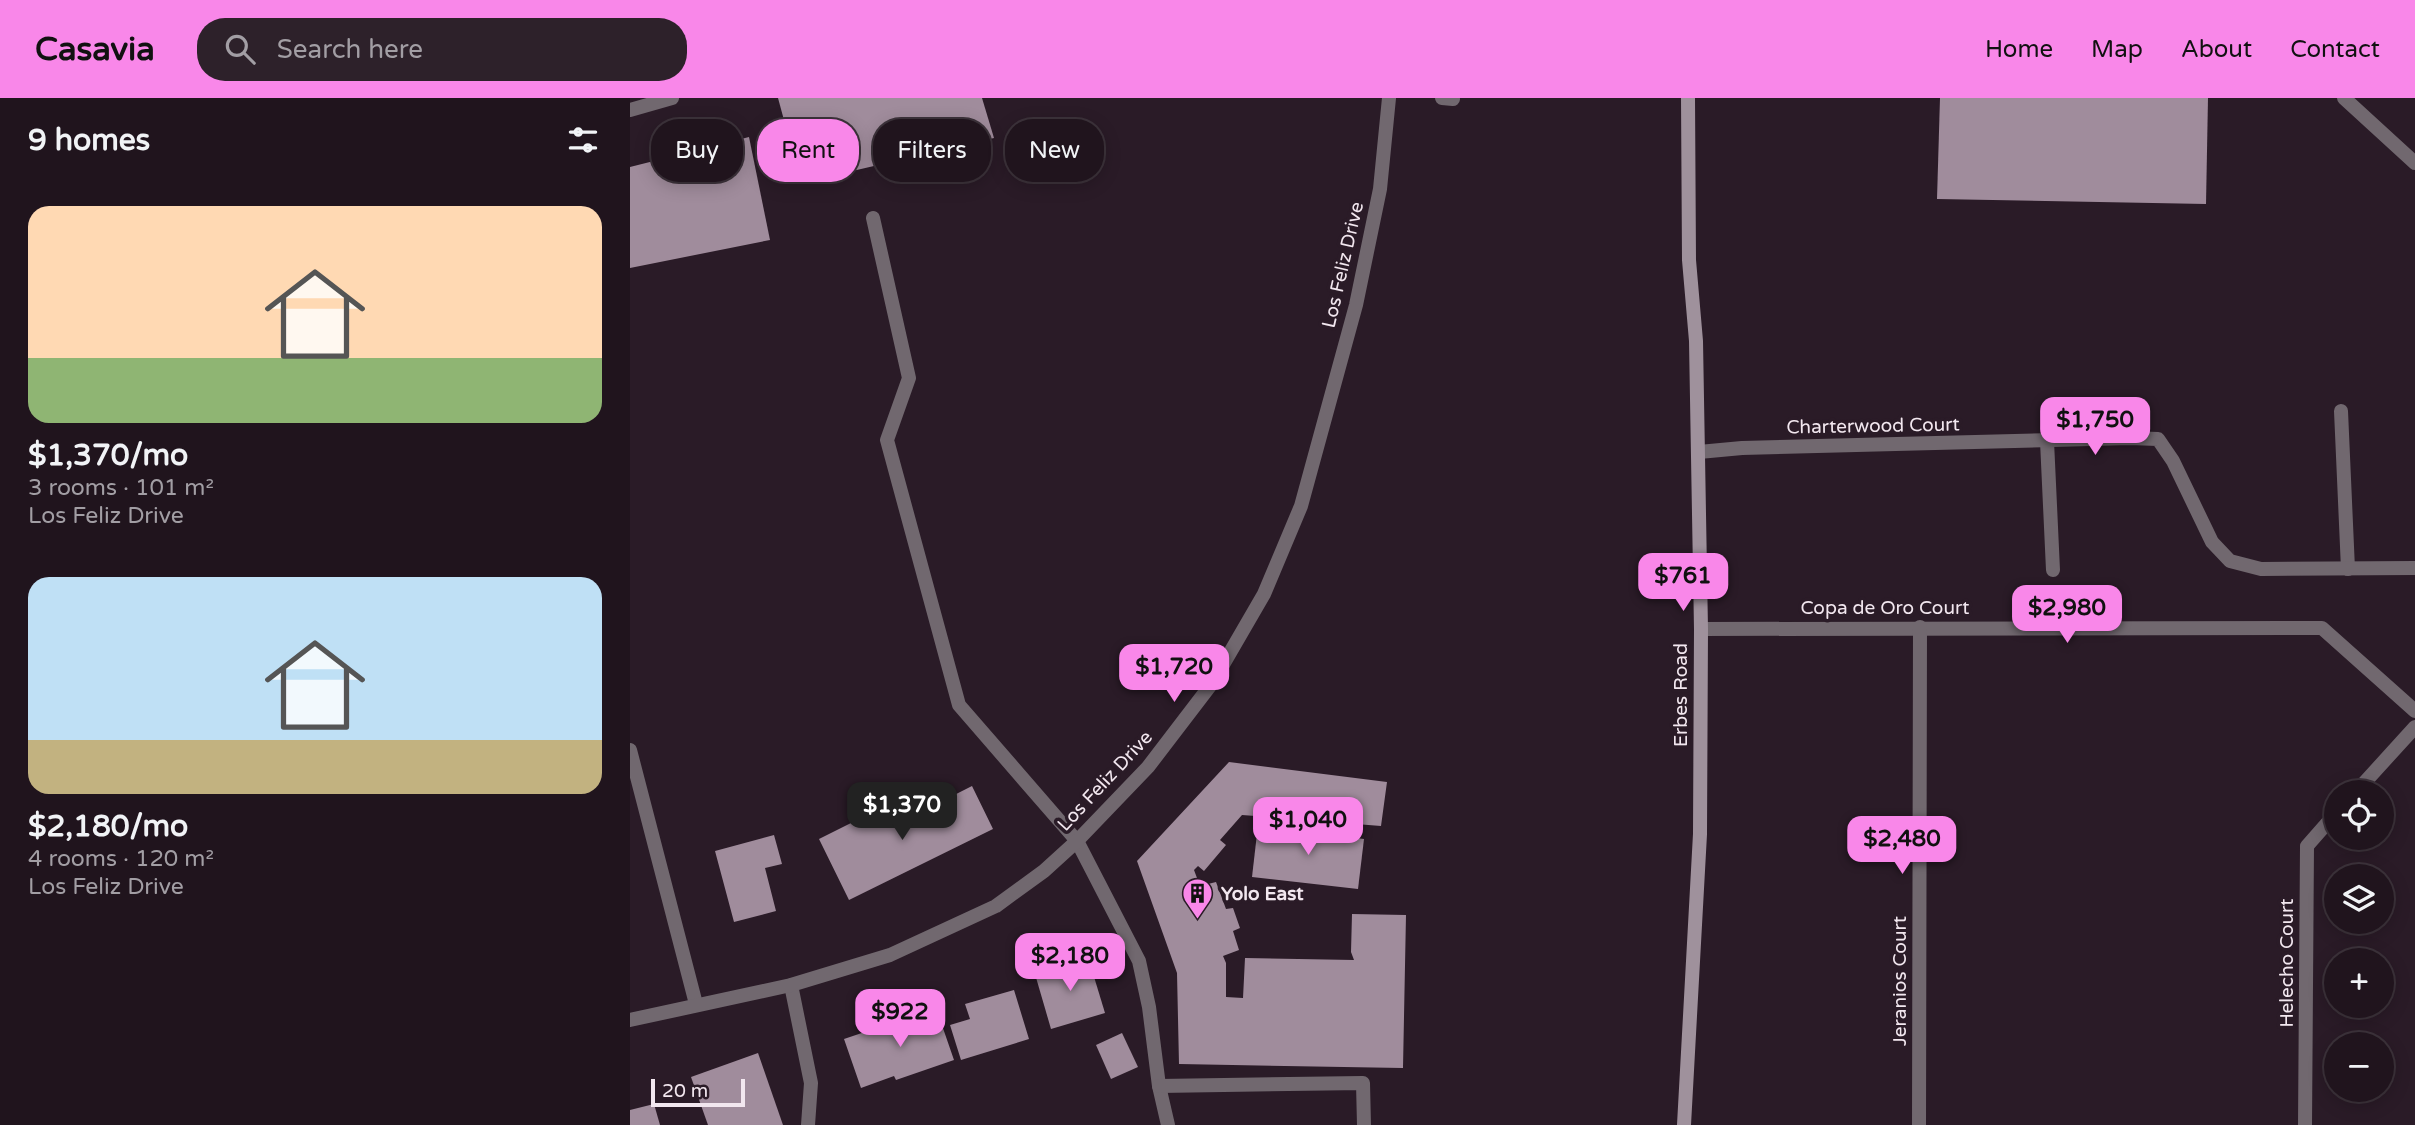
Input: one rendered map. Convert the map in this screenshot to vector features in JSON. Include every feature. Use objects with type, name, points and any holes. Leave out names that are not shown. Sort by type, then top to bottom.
[{"type":"street","points":[[630,110],[672,98]]},
{"type":"street","name":"Los Feliz Drive","points":[[630,1020],[791,985],[890,955],[996,906],[1044,871],[1077,841],[1148,766],[1213,682],[1264,594],[1301,506],[1356,305],[1380,189],[1389,98]]},
{"type":"street","name":"Erbes Road","points":[[1684,1125],[1700,834],[1701,629],[1696,341],[1689,260],[1688,98]]},
{"type":"street","points":[[2344,98],[2415,163]]},
{"type":"street","points":[[873,218],[909,378],[887,440],[959,705],[1077,841],[1139,961],[1168,1125]]},
{"type":"street","points":[[2341,411],[2348,569]]},
{"type":"street","name":"Charterwood Court","points":[[1699,452],[2158,439],[2174,461],[2212,542],[2230,561],[2261,569],[2415,568]]},
{"type":"street","points":[[2047,441],[2053,570]]},
{"type":"street","name":"Jeranios Court","points":[[1919,1125],[1920,627]]},
{"type":"street","name":"Copa de Oro Court","points":[[1701,629],[2322,628],[2415,711]]},
{"type":"street","points":[[2367,780],[2415,727]]},
{"type":"street","points":[[630,750],[696,1004]]},
{"type":"street","name":"Helecho Court","points":[[2305,1125],[2307,846],[2324,827]]},
{"type":"street","points":[[791,985],[811,1083],[808,1125]]},
{"type":"street","points":[[1159,1086],[1363,1083],[1364,1125]]},
{"type":"building","points":[[778,98],[982,98],[988,119],[873,119],[873,166],[859,169],[859,119],[784,119]]},
{"type":"building","points":[[1940,98],[2208,98],[2206,204],[1937,199]]},
{"type":"building","points":[[749,137],[770,240],[630,268],[630,167],[651,162],[651,182],[743,182],[743,139]]},
{"type":"building","name":"Yolo East","points":[[1229,762],[1387,782],[1381,826],[1242,815],[1220,840],[1226,845],[1204,871],[1198,866],[1194,870],[1200,886],[1216,882],[1226,909],[1233,908],[1240,928],[1233,931],[1239,950],[1223,956],[1226,963],[1226,997],[1243,998],[1245,958],[1354,960],[1351,952],[1352,914],[1406,915],[1403,1068],[1179,1064],[1177,973],[1137,861]]},
{"type":"building","points":[[972,786],[993,829],[849,900],[819,839],[881,808],[891,827]]},
{"type":"building","points":[[1258,825],[1364,839],[1358,889],[1252,877]]},
{"type":"building","points":[[774,835],[782,864],[765,868],[776,911],[734,922],[715,851]]},
{"type":"building","points":[[1088,957],[1105,1013],[1051,1029],[1035,974]]},
{"type":"building","points":[[1014,990],[1029,1039],[961,1060],[950,1025],[970,1019],[965,1004]]},
{"type":"building","points":[[936,1008],[954,1060],[896,1080],[894,1076],[861,1088],[844,1039]]},
{"type":"building","points":[[1122,1033],[1138,1067],[1111,1079],[1096,1045]]},
{"type":"building","points":[[758,1053],[783,1125],[708,1125],[691,1077]]},
{"type":"building","points":[[654,1104],[660,1125],[630,1125],[630,1110]]},
{"type":"place","name":"Yolo East","points":[[1198,921]]}]
